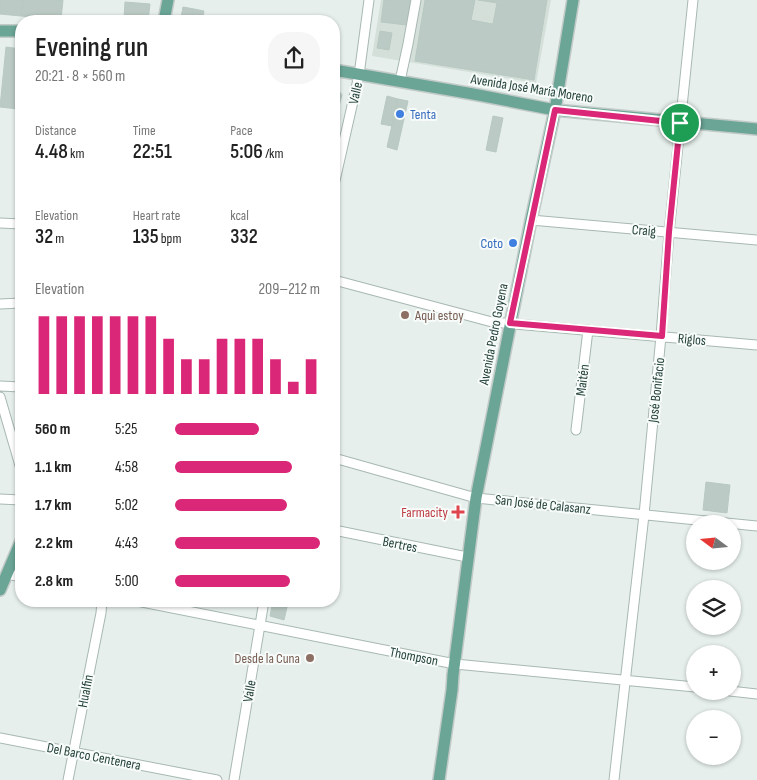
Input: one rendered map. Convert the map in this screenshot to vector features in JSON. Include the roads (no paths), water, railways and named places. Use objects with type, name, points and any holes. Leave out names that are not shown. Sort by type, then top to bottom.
[{"type":"main road","points":[[165,15],[168,0]]},
{"type":"main road","name":"Avenida Pedro Goyena","points":[[439,780],[476,498],[510,323],[555,110],[573,0]]},
{"type":"main road","points":[[0,31],[15,31]]},
{"type":"main road","name":"Avenida José María Moreno","points":[[340,71],[555,110],[757,130]]},
{"type":"main road","points":[[0,590],[15,555]]},
{"type":"main road","name":"Avenida Pedro Goyena","points":[[433,780],[448,689],[454,669]]},
{"type":"street","name":"Valle","points":[[340,158],[359,75],[369,0]]},
{"type":"street","points":[[400,81],[416,0]]},
{"type":"street","name":"José Bonifacio","points":[[614,780],[644,515],[662,336],[669,232],[694,0]]},
{"type":"street","name":"Craig","points":[[531,220],[757,240]]},
{"type":"street","points":[[0,223],[15,224]]},
{"type":"street","name":"Riglos","points":[[340,282],[492,322],[757,345]]},
{"type":"street","points":[[0,304],[15,304]]},
{"type":"street","name":"Maitén","points":[[576,430],[588,330]]},
{"type":"street","points":[[0,386],[15,387]]},
{"type":"street","points":[[0,397],[15,448]]},
{"type":"street","name":"San José de Calasanz","points":[[340,460],[476,498],[757,526]]},
{"type":"street","points":[[0,499],[15,500]]},
{"type":"street","name":"Bertres","points":[[340,531],[467,557]]},
{"type":"street","points":[[7,574],[15,576]]},
{"type":"street","name":"Hualfin","points":[[68,780],[102,607]]},
{"type":"street","name":"Thompson","points":[[167,607],[454,669],[625,680],[686,687]]},
{"type":"street","name":"Valle","points":[[234,780],[263,607]]},
{"type":"street","points":[[741,692],[757,694]]},
{"type":"street","name":"Del Barco Centenera","points":[[0,738],[217,780]]},
{"type":"place","name":"Tenta","points":[[400,114]]},
{"type":"place","name":"Coto","points":[[513,243]]},
{"type":"place","name":"Aquì estoy","points":[[405,315]]},
{"type":"place","name":"Farmacity","points":[[458,512]]},
{"type":"place","name":"Desde la Cuna","points":[[310,658]]}]
